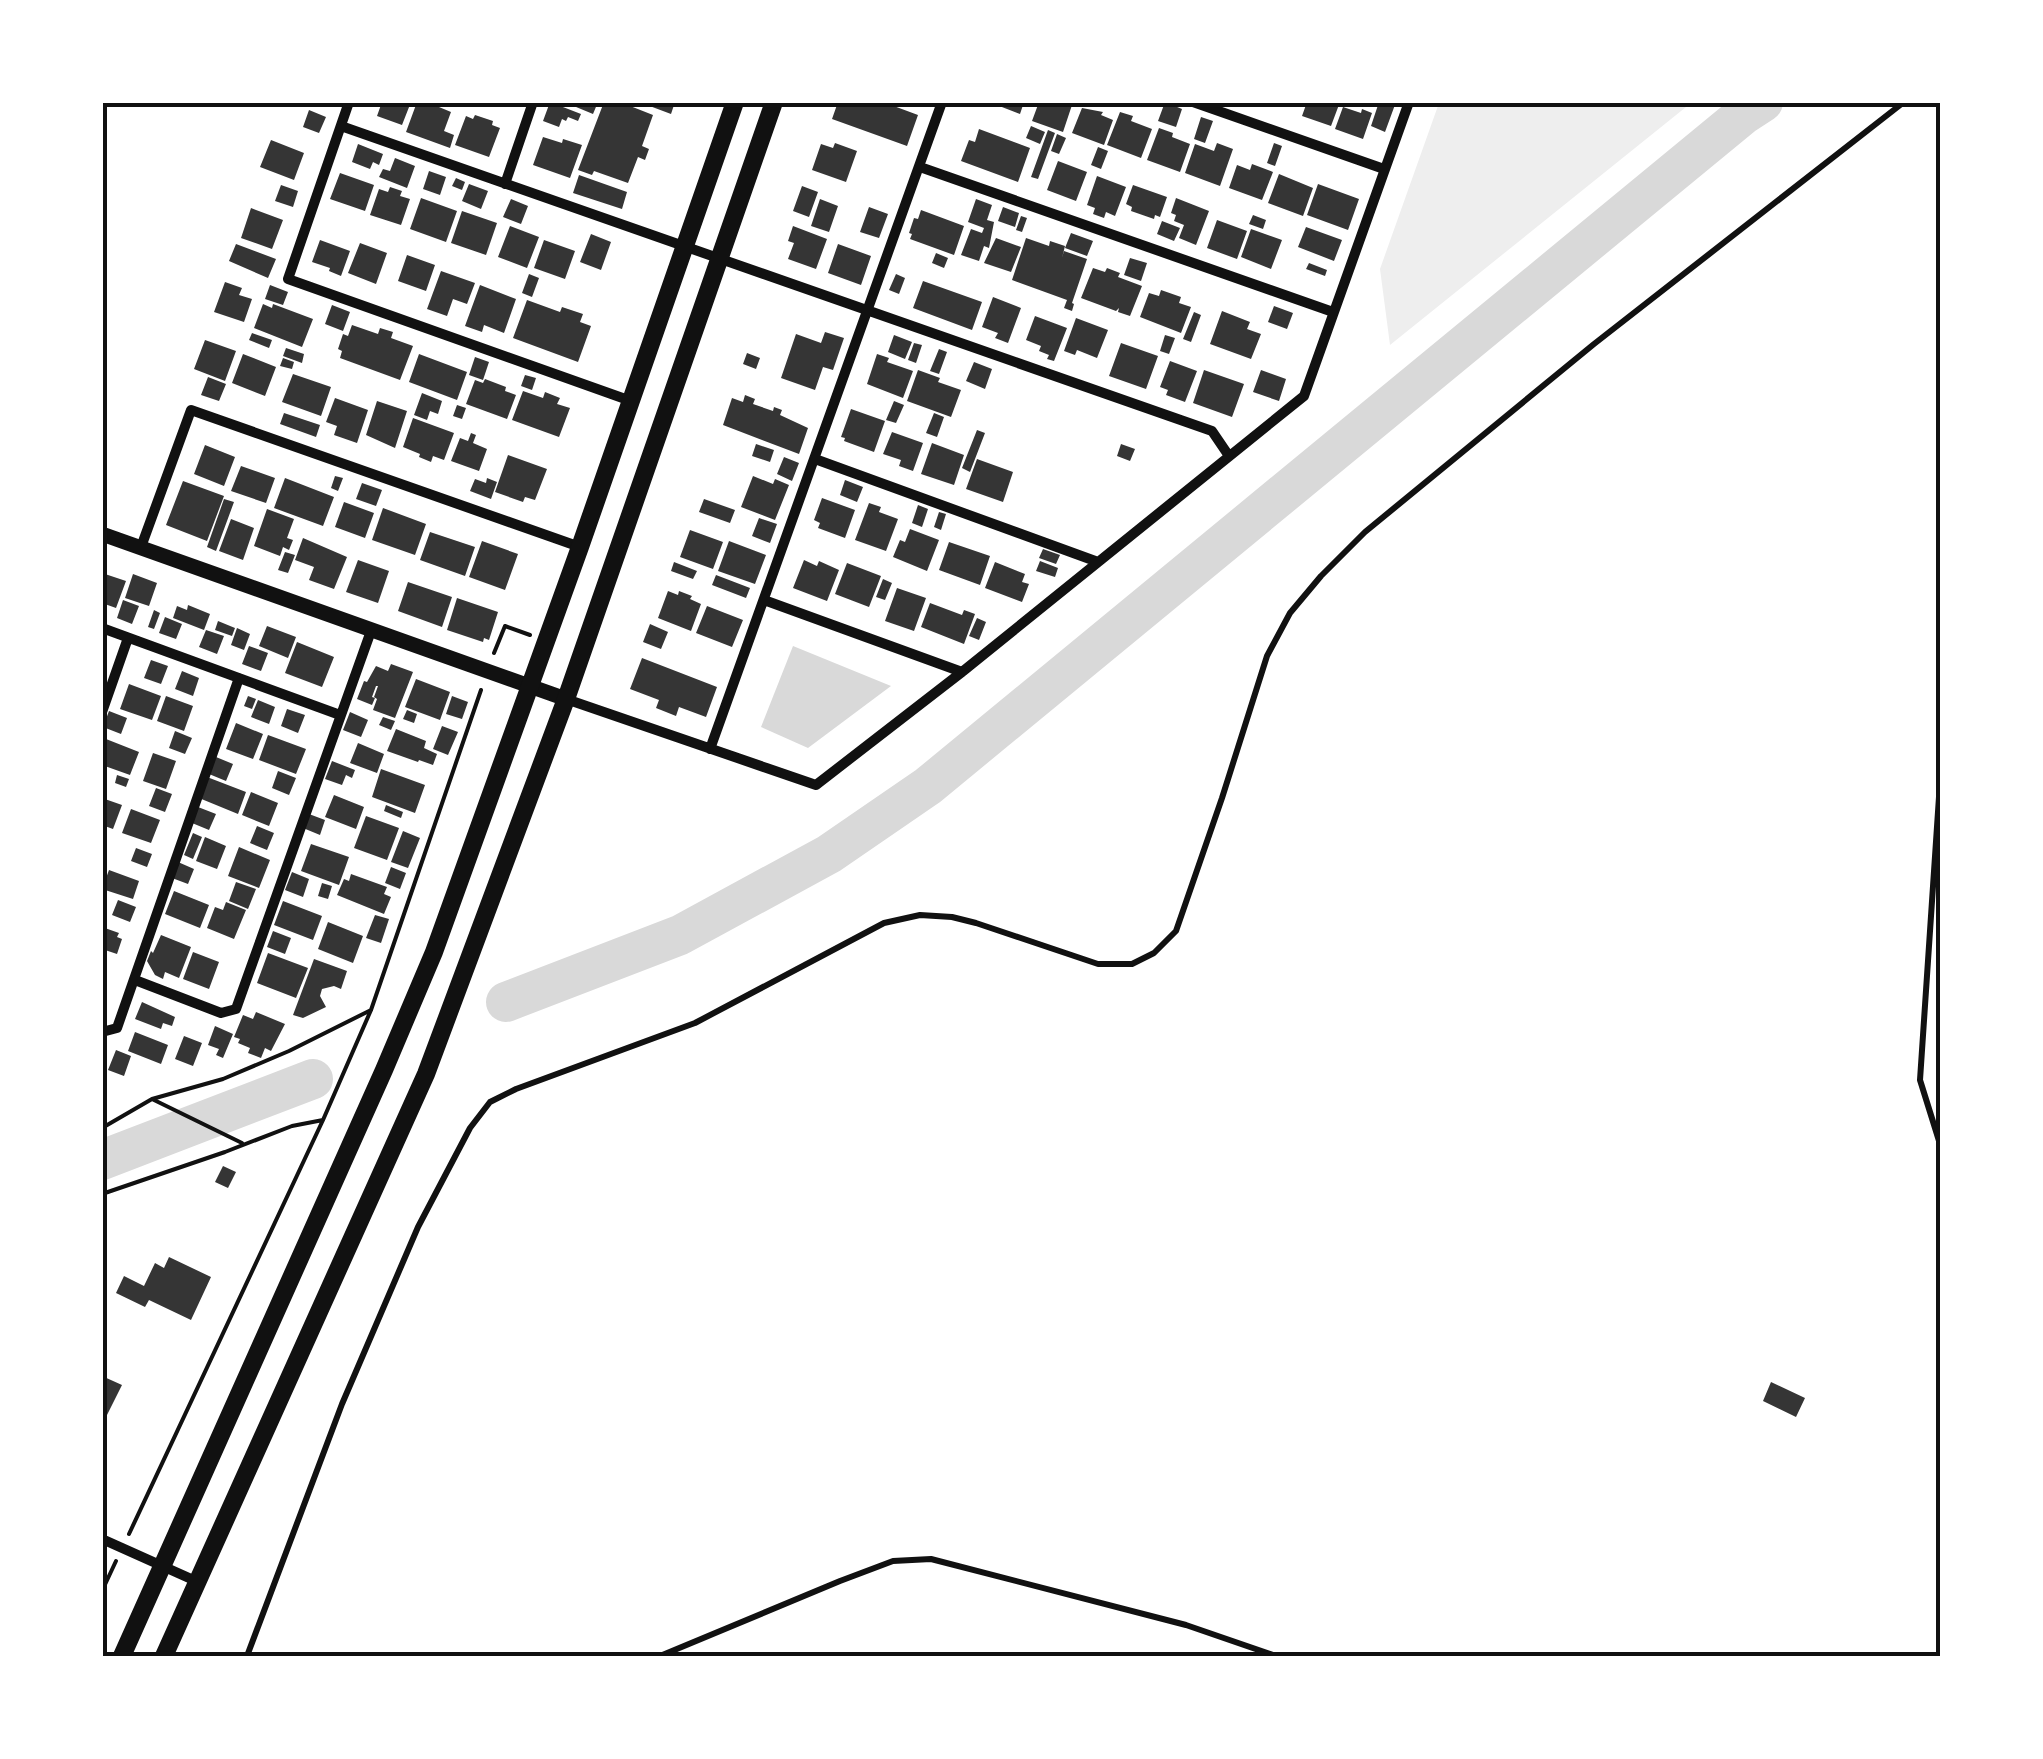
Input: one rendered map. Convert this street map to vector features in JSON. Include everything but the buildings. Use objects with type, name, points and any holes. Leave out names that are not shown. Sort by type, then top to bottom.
[{"type":"main road","points":[[122,1656],[434,952],[735,102]]},
{"type":"main road","points":[[164,1656],[426,1074],[566,699],[774,102]]},
{"type":"street","points":[[349,102],[288,279],[631,401]]},
{"type":"street","points":[[505,184],[533,102]]},
{"type":"street","points":[[710,749],[942,102]]},
{"type":"street","points":[[1194,102],[1384,170]]},
{"type":"street","points":[[102,534],[816,785],[1304,396],[1408,102]]},
{"type":"street","points":[[341,126],[1212,431],[1229,456]]},
{"type":"street","points":[[920,167],[1333,312]]},
{"type":"street","points":[[141,547],[192,410],[580,547]]},
{"type":"street","points":[[815,459],[1098,562]]},
{"type":"street","points":[[764,600],[962,672]]},
{"type":"street","points":[[102,628],[340,716]]},
{"type":"street","points":[[134,980],[221,1013],[236,1008],[370,631]]},
{"type":"street","points":[[102,712],[128,638]]},
{"type":"street","points":[[102,1032],[117,1028],[239,678]]},
{"type":"street","points":[[102,1539],[198,1582]]},
{"type":"lane","points":[[247,1656],[342,1404],[418,1227],[470,1128],[490,1102],[695,1023],[884,923],[920,915],[952,918],[1098,964],[1132,964],[1154,953],[1176,931],[1267,656],[1290,613],[1321,576],[1365,532],[1594,344],[1904,102]]},
{"type":"lane","points":[[1940,782],[1920,1080],[1940,1144]]},
{"type":"lane","points":[[660,1656],[893,1562],[931,1559],[1186,1625],[1276,1656]]},
{"type":"path","points":[[102,1591],[371,1010],[505,626],[546,640]]},
{"type":"path","points":[[102,1128],[152,1098],[223,1079],[371,1010]]},
{"type":"path","points":[[152,1098],[244,1145]]},
{"type":"path","points":[[102,1194],[292,1126],[323,1120]]},
{"type":"shaded area","points":[[1439,102],[1691,103],[1390,345],[1380,269]]},
{"type":"shaded area","points":[[793,646],[891,686],[808,748],[761,727]]},
{"type":"waterway","points":[[506,1002],[680,935],[829,854],[928,786],[1763,102]]},
{"type":"waterway","points":[[102,1160],[313,1079]]}]
